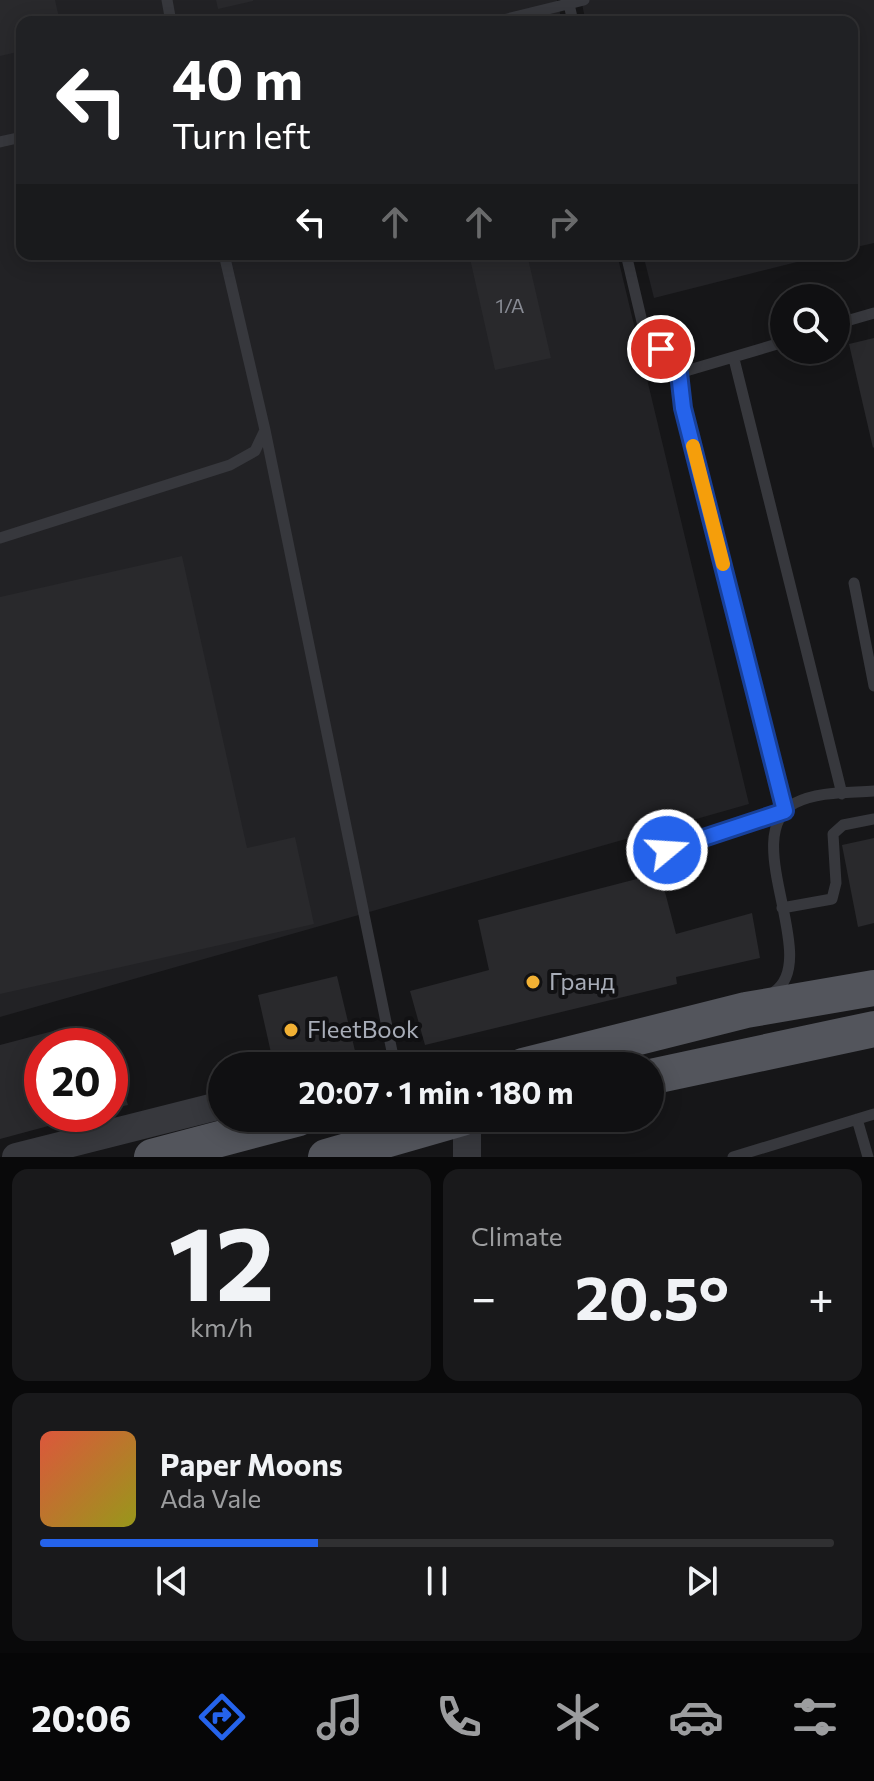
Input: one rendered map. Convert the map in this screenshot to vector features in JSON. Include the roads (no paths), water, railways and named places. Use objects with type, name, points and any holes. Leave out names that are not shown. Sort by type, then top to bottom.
[{"type":"main road","points":[[579,1052],[746,1010],[874,988]]},
{"type":"main road","points":[[746,1010],[753,1054]]},
{"type":"main road","points":[[664,1074],[874,1029]]},
{"type":"main road","points":[[152,1157],[246,1132]]},
{"type":"main road","points":[[345,1155],[420,1132]]},
{"type":"street","points":[[16,1157],[208,1109]]},
{"type":"street","points":[[466,1132],[467,1157]]},
{"type":"lane","points":[[513,16],[545,5],[584,0]]},
{"type":"lane","points":[[569,4],[572,16]]},
{"type":"lane","points":[[225,260],[265,430],[392,1052]]},
{"type":"lane","points":[[627,260],[643,326],[679,373],[683,408],[785,811],[776,832],[775,854],[791,965],[784,986],[746,1010]]},
{"type":"lane","points":[[850,320],[874,313]]},
{"type":"lane","points":[[679,373],[770,347]]},
{"type":"lane","points":[[734,359],[842,794]]},
{"type":"lane","points":[[0,538],[230,465],[255,451],[265,430]]},
{"type":"lane","points":[[854,583],[874,686]]},
{"type":"lane","points":[[667,850],[785,811],[815,796],[874,791]]},
{"type":"lane","points":[[782,908],[832,899],[836,883],[833,834],[843,825],[874,819]]},
{"type":"lane","points":[[733,1157],[764,1152],[857,1119],[873,1118]]},
{"type":"lane","points":[[857,1119],[868,1157]]},
{"type":"place","name":"Гранд","points":[[533,982]]},
{"type":"place","name":"FleetBook","points":[[291,1030]]}]
